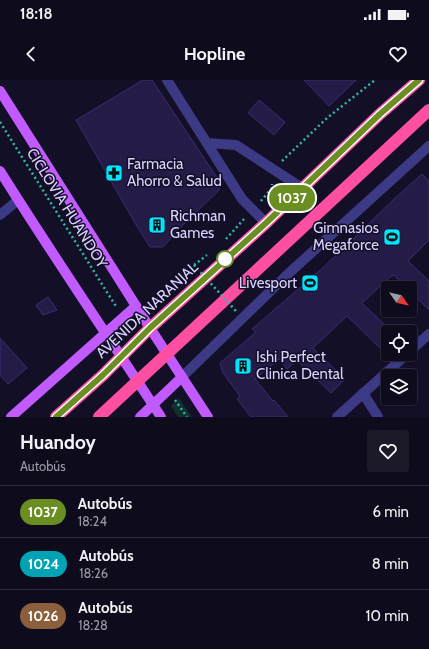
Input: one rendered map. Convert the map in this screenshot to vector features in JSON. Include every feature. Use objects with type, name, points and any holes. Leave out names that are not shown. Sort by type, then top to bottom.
[{"type":"highway","name":"AVENIDA NARANJAL","points":[[56,417],[122,357],[150,328],[266,223],[380,114],[419,80]]},
{"type":"highway","points":[[99,417],[429,110]]},
{"type":"main road","points":[[0,91],[208,417]]},
{"type":"main road","points":[[0,171],[86,305],[106,332],[161,417]]},
{"type":"main road","name":"AVENIDA NARANJAL","points":[[12,417],[136,306]]},
{"type":"main road","points":[[140,417],[182,377]]},
{"type":"street","points":[[167,80],[242,199],[266,223]]},
{"type":"street","points":[[207,143],[236,145],[302,188]]},
{"type":"street","points":[[182,377],[288,274],[429,146]]},
{"type":"street","points":[[0,216],[18,200]]},
{"type":"street","points":[[417,345],[429,334]]},
{"type":"street","points":[[337,417],[399,361]]},
{"type":"street","points":[[363,393],[378,417]]},
{"type":"path","points":[[226,239],[272,188],[276,170],[284,158],[327,118],[375,80]]},
{"type":"path","name":"CICLOVIA HUANDOY","points":[[0,122],[115,305]]},
{"type":"path","points":[[209,254],[194,265],[236,312]]},
{"type":"green space","points":[[179,398],[192,417],[178,417],[171,406]]},
{"type":"building","points":[[143,80],[152,80],[220,182],[219,190],[163,247],[150,247],[76,120]]},
{"type":"building","points":[[304,80],[356,80],[329,106]]},
{"type":"building","points":[[259,100],[285,122],[274,135],[248,113]]},
{"type":"building","points":[[422,174],[429,181],[429,240],[408,261],[429,281],[429,310],[417,298],[417,281],[400,281],[394,275],[386,281],[381,281],[381,285],[362,303],[385,325],[381,325],[381,349],[347,316],[313,348],[345,379],[331,393],[297,360],[287,369],[279,359],[255,379],[288,417],[251,417],[237,399],[240,396],[223,373],[220,363],[256,332],[252,329],[325,266]]},
{"type":"building","points":[[48,297],[57,310],[43,315],[36,305]]},
{"type":"building","points":[[0,338],[27,368],[8,384],[0,375]]},
{"type":"bus line","name":"1037","points":[[56,417],[103,375],[150,328],[266,223],[380,114],[419,80]]},
{"type":"place","name":"Farmacia Ahorro & Salud","points":[[114,173]]},
{"type":"place","name":"Richman Games","points":[[157,225]]},
{"type":"place","name":"Gimnasios Megaforce","points":[[392,237]]},
{"type":"place","name":"Livesport","points":[[310,283]]},
{"type":"place","name":"Ishi Perfect Clinica Dental","points":[[243,366]]}]
